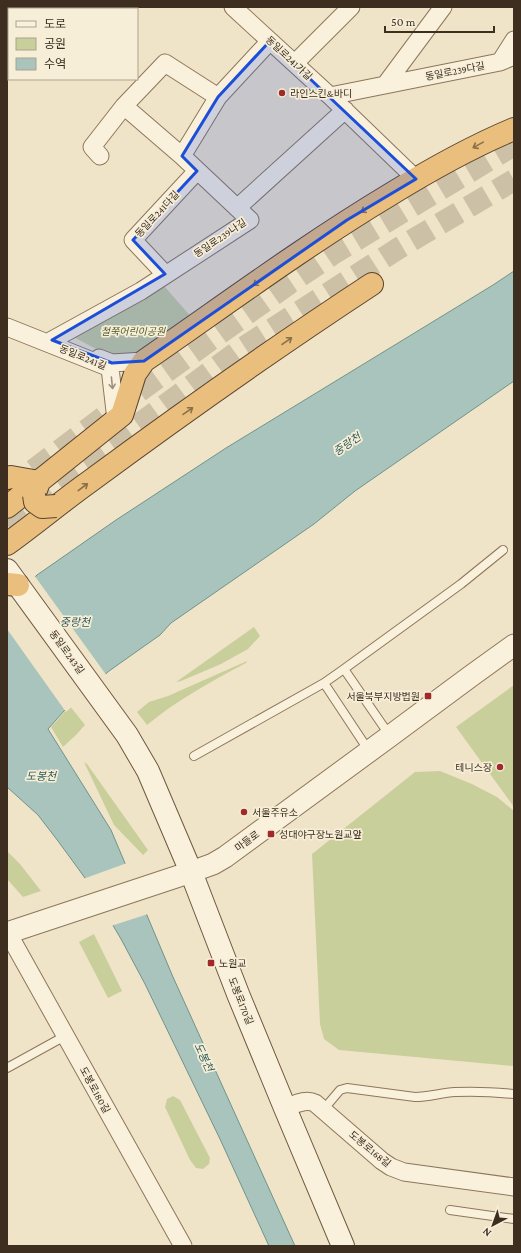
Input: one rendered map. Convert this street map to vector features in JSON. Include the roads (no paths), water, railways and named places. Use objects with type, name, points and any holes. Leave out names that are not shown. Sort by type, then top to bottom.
[{"type":"highway","points":[[7,507],[36,489],[122,415],[135,374],[144,361],[347,220],[416,179],[488,140],[514,129]]},
{"type":"highway","points":[[7,544],[56,506],[159,431],[311,324],[372,284]]},
{"type":"highway","points":[[7,478],[11,477],[36,489]]},
{"type":"highway","points":[[36,489],[36,502],[42,507],[56,506]]},
{"type":"main road","name":"동일로243길","points":[[11,579],[127,735]]},
{"type":"main road","name":"도봉로170길","points":[[127,735],[148,771],[191,872],[238,994],[343,1246]]},
{"type":"street","name":"동일로241가길","points":[[233,7],[295,63],[416,179]]},
{"type":"street","points":[[295,63],[351,7]]},
{"type":"street","points":[[385,85],[444,7]]},
{"type":"street","name":"동일로239다길","points":[[330,96],[507,59],[514,40]]},
{"type":"street","points":[[182,156],[218,97],[270,41]]},
{"type":"street","points":[[100,156],[92,147],[124,106],[164,63],[218,97]]},
{"type":"street","points":[[124,106],[182,156],[237,208]]},
{"type":"street","name":"동일로239나길","points":[[52,340],[141,291],[250,220],[237,208],[345,110]]},
{"type":"street","name":"동일로241다길","points":[[165,274],[133,240],[197,171]]},
{"type":"street","name":"동일로241길","points":[[7,319],[52,340],[112,363],[144,361]]},
{"type":"street","name":"동일로241길","points":[[7,327],[110,368],[116,420]]},
{"type":"street","name":"마들로","points":[[8,933],[213,864],[225,857],[514,645]]},
{"type":"street","name":"도봉로180길","points":[[8,933],[183,1246]]},
{"type":"street","name":"도봉로168길","points":[[285,1108],[304,1101],[315,1103],[382,1161],[391,1167],[404,1172],[514,1186]]},
{"type":"lane","points":[[194,756],[324,683],[461,584],[503,550]]},
{"type":"lane","points":[[344,669],[390,736]]},
{"type":"lane","points":[[324,683],[370,751]]},
{"type":"lane","points":[[7,1068],[65,1036]]},
{"type":"lane","points":[[323,1110],[340,1090],[347,1088],[414,1097],[425,1097],[453,1092],[482,1091],[514,1094]]},
{"type":"lane","points":[[450,1210],[514,1219]]},
{"type":"water","name":"중랑천","points":[[514,271],[514,381],[355,491],[314,524],[171,623],[160,635],[109,671],[64,711],[48,729],[111,830],[173,977],[295,1246],[269,1246],[220,1139],[145,984],[121,939],[85,878],[58,841],[38,815],[7,787],[7,603],[37,575],[116,520],[226,448]]},
{"type":"tunnel","points":[[7,490],[113,410],[290,283],[336,252],[514,145]]},
{"type":"tunnel","points":[[7,525],[52,488],[244,347],[399,248],[514,180]]},
{"type":"place","name":"라인스킨&바디","points":[[282,93]]},
{"type":"place","name":"서울북부지방법원","points":[[428,696]]},
{"type":"place","name":"테니스장","points":[[500,767]]},
{"type":"place","name":"서울주유소","points":[[244,812]]},
{"type":"place","name":"성대야구장노원교앞","points":[[271,834]]},
{"type":"place","name":"노원교","points":[[211,963]]},
{"type":"park label","name":"철쭉어린이공원","points":[[133,331]]},
{"type":"water label","name":"도봉천","points":[[41,776]]},
{"type":"water label","name":"도봉천","points":[[204,1057]]}]
